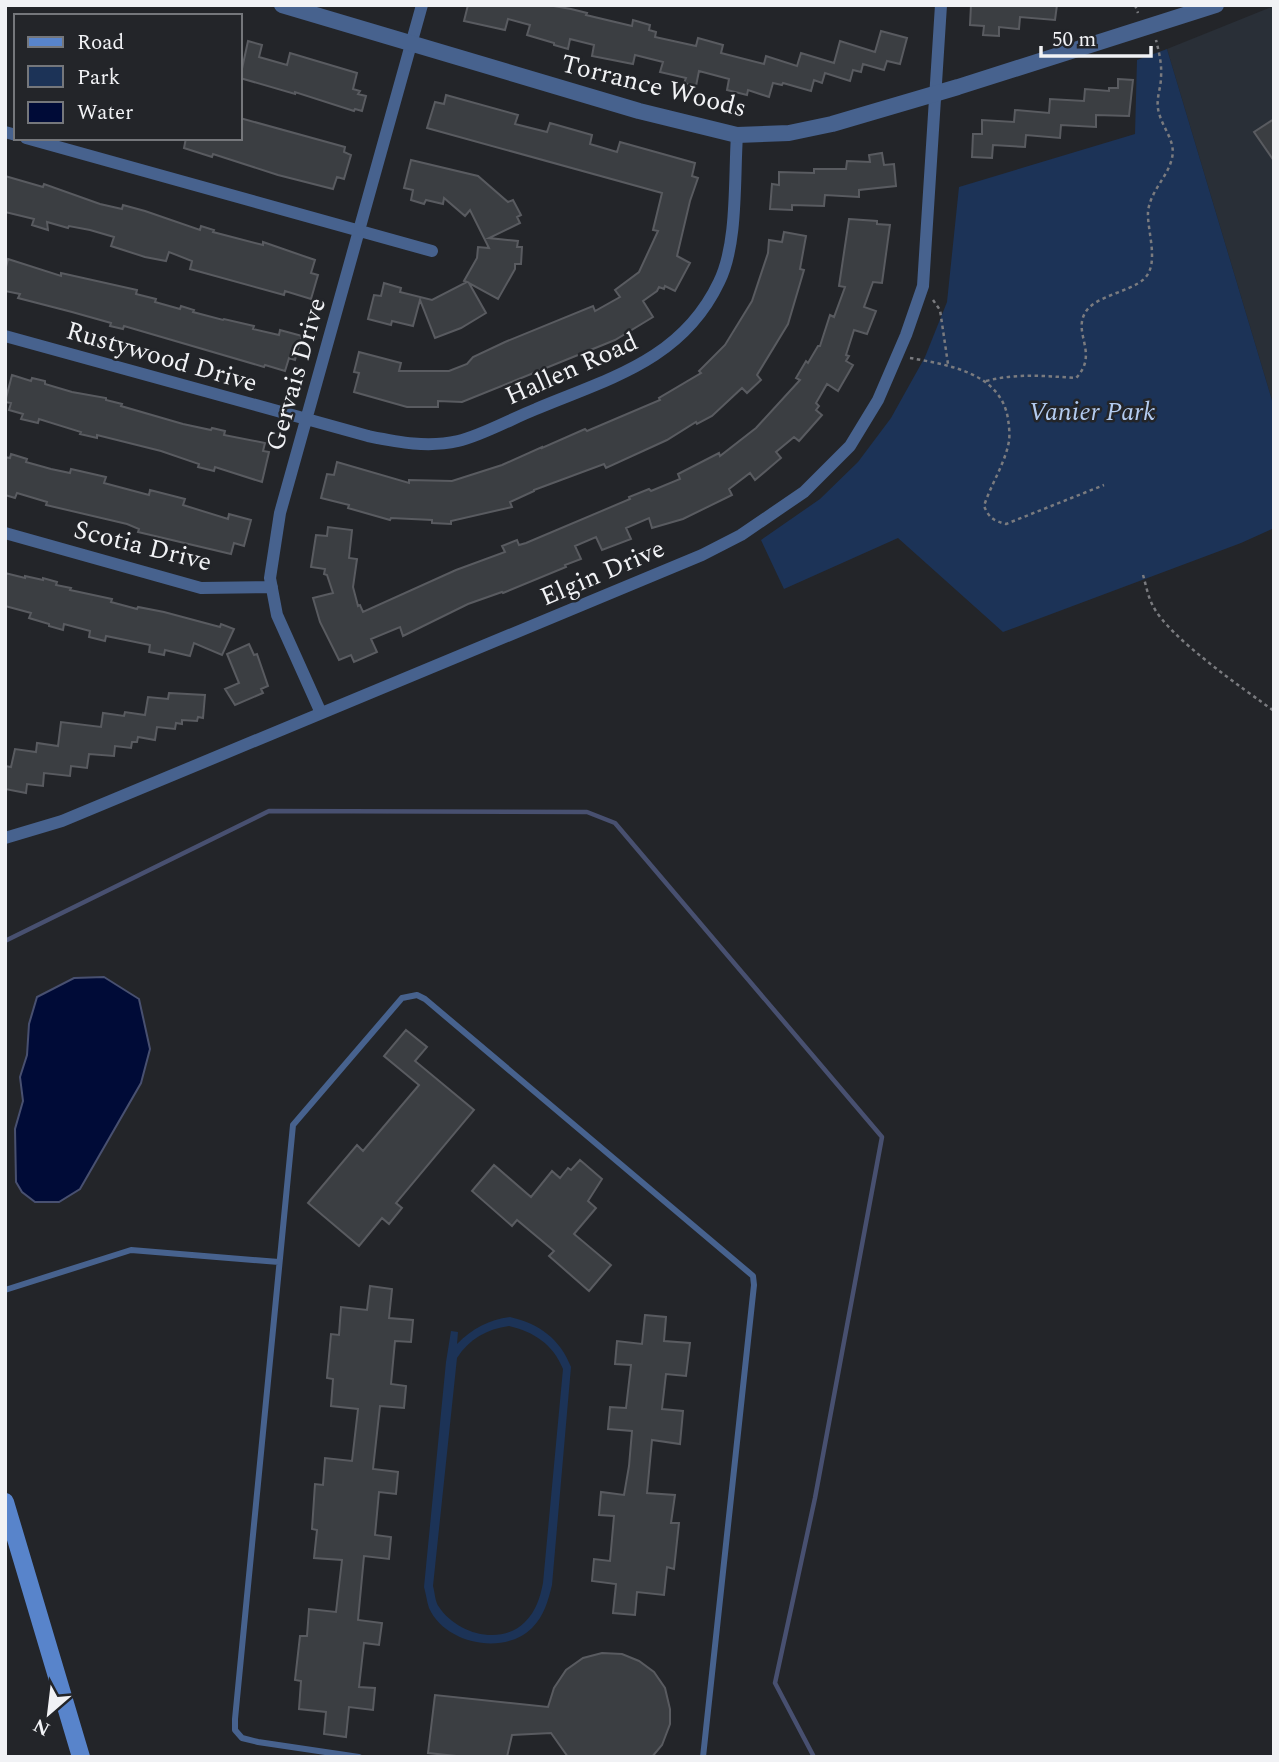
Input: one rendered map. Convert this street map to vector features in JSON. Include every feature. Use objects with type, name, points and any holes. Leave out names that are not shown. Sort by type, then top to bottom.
[{"type":"main road","points":[[5,1502],[81,1757]]},
{"type":"street","name":"Torrance Woods","points":[[282,5],[639,111],[737,135],[789,133],[832,124],[1216,5]]},
{"type":"street","name":"Gervais Drive","points":[[321,713],[277,615],[270,578],[280,513],[422,5]]},
{"type":"street","name":"Elgin Drive","points":[[5,838],[62,821],[702,555],[741,535],[804,492],[850,446],[877,400],[923,286],[941,5]]},
{"type":"street","name":"Hallen Road","points":[[306,420],[421,446],[459,441],[652,359],[689,328],[703,312],[720,281],[729,255],[737,135]]},
{"type":"street","points":[[33,140],[432,251]]},
{"type":"street","name":"Rustywood Drive","points":[[5,336],[306,420]]},
{"type":"street","name":"Scotia Drive","points":[[5,533],[201,588],[272,587]]},
{"type":"lane","points":[[359,1757],[258,1742],[242,1738],[235,1730],[293,1125],[402,998],[417,995],[753,1276],[704,1757]]},
{"type":"lane","points":[[5,1290],[131,1250],[279,1262]]},
{"type":"path","points":[[986,381],[1004,376],[1033,374],[1076,378],[1083,370],[1087,356],[1082,326],[1084,314],[1091,306],[1144,279],[1151,269],[1148,211],[1172,158],[1171,140],[1159,114],[1157,101],[1161,60],[1152,26]]},
{"type":"path","points":[[923,286],[940,310],[948,365]]},
{"type":"path","points":[[897,356],[948,365],[986,381],[998,394],[1006,408],[1010,439],[984,506],[994,522],[1006,524],[1104,485]]},
{"type":"path","points":[[1143,575],[1153,606],[1168,626],[1236,684],[1274,711]]},
{"type":"shaded area","points":[[1274,6],[1274,407],[1167,49]]},
{"type":"green space","name":"Vanier Park","points":[[1167,49],[1274,407],[1274,528],[1241,543],[1003,632],[898,538],[784,589],[761,540],[820,499],[858,462],[891,418],[925,357],[947,302],[959,187],[1135,134],[1137,60]]},
{"type":"green space","points":[[502,1318],[521,1320],[548,1334],[561,1348],[571,1367],[549,1597],[543,1613],[532,1628],[520,1637],[491,1643],[461,1638],[448,1630],[429,1608],[424,1587],[451,1331],[458,1332],[457,1344],[481,1326]],"holes":[[[509,1326],[542,1340],[563,1369],[543,1583],[535,1609],[515,1630],[503,1634],[479,1634],[456,1624],[447,1616],[438,1605],[433,1586],[457,1358],[467,1345],[486,1332]]]},
{"type":"water","points":[[104,977],[139,999],[150,1049],[141,1083],[80,1189],[59,1202],[35,1202],[22,1192],[16,1182],[15,1129],[23,1101],[20,1077],[27,1055],[29,1024],[37,997],[74,978]]},
{"type":"building","points":[[468,5],[548,5],[632,26],[633,20],[650,25],[649,30],[656,32],[655,37],[696,46],[698,38],[723,45],[721,53],[764,64],[766,56],[797,66],[801,53],[834,63],[840,41],[875,52],[881,31],[907,38],[900,64],[887,61],[884,70],[863,64],[861,72],[853,70],[850,81],[825,73],[822,83],[814,80],[811,91],[773,83],[769,97],[748,90],[747,95],[727,90],[729,79],[699,71],[696,86],[684,83],[686,78],[660,72],[663,62],[635,55],[633,64],[592,56],[594,45],[570,39],[568,49],[554,45],[527,35],[530,25],[508,19],[505,30],[464,21]]},
{"type":"building","points":[[971,5],[1057,5],[1055,20],[1020,17],[1019,29],[999,27],[999,36],[983,35],[984,26],[970,25]]},
{"type":"building","points":[[248,41],[262,45],[259,57],[287,65],[290,53],[357,73],[353,89],[366,96],[362,111],[242,79]]},
{"type":"building","points":[[1118,79],[1133,80],[1129,116],[1096,115],[1096,127],[1061,125],[1060,138],[1026,135],[1025,147],[993,145],[992,158],[972,157],[973,134],[982,134],[982,120],[1014,122],[1015,110],[1049,113],[1050,99],[1084,101],[1085,89],[1109,91],[1109,88],[1118,88]]},
{"type":"building","points":[[446,95],[518,115],[515,124],[547,132],[550,123],[592,135],[590,144],[617,152],[620,142],[695,163],[692,176],[698,178],[677,256],[690,263],[675,291],[665,286],[664,289],[659,287],[643,301],[653,317],[615,340],[462,402],[438,401],[438,407],[407,407],[354,392],[359,373],[354,372],[359,352],[401,363],[399,371],[449,371],[467,364],[473,357],[505,342],[593,306],[595,311],[620,297],[615,290],[639,272],[658,231],[653,230],[662,193],[427,128],[435,102],[444,104]]},
{"type":"building","points":[[242,119],[345,147],[344,152],[351,155],[344,179],[337,177],[333,189],[184,148],[186,140],[242,140]]},
{"type":"building","points":[[1274,119],[1274,161],[1254,132]]},
{"type":"building","points":[[882,153],[884,165],[894,164],[896,186],[859,190],[859,197],[825,195],[824,206],[792,205],[792,210],[770,209],[772,184],[779,185],[779,172],[814,173],[814,169],[846,169],[847,161],[870,162],[869,155]]},
{"type":"building","points":[[411,160],[478,176],[508,202],[513,200],[521,215],[517,217],[520,223],[489,238],[518,241],[517,247],[522,247],[521,264],[515,264],[515,269],[498,299],[469,283],[486,313],[461,328],[435,338],[420,300],[413,326],[392,321],[391,325],[368,319],[374,295],[381,296],[384,283],[401,288],[400,292],[432,300],[467,282],[464,281],[477,258],[478,247],[489,248],[470,210],[465,216],[444,198],[443,204],[426,200],[424,204],[411,200],[413,190],[404,188]]},
{"type":"building","points":[[5,176],[43,187],[44,184],[100,204],[122,209],[123,205],[145,211],[200,230],[201,226],[214,230],[213,232],[263,245],[263,242],[315,260],[311,273],[318,275],[311,299],[285,291],[284,295],[190,269],[192,261],[169,252],[166,261],[145,257],[111,246],[114,237],[90,230],[47,222],[48,230],[32,225],[34,219],[5,212]]},
{"type":"building","points":[[849,219],[890,225],[882,283],[873,282],[864,307],[876,311],[867,334],[854,330],[846,355],[849,356],[846,361],[853,365],[838,391],[827,384],[816,403],[819,406],[816,410],[822,415],[799,441],[794,437],[776,452],[781,458],[755,480],[750,473],[729,489],[732,495],[683,519],[652,528],[649,518],[626,528],[631,539],[602,550],[596,537],[575,546],[581,559],[565,565],[566,567],[468,604],[403,636],[400,627],[371,639],[377,652],[354,662],[351,655],[339,660],[320,622],[313,598],[333,593],[327,575],[324,574],[325,569],[311,567],[316,535],[327,536],[328,527],[352,530],[349,558],[357,559],[353,587],[358,606],[360,605],[363,612],[456,570],[505,552],[502,546],[517,540],[519,545],[526,543],[630,499],[629,497],[680,479],[678,474],[719,453],[720,456],[756,428],[800,380],[796,378],[806,361],[808,363],[820,346],[830,315],[834,317],[845,287],[839,286]]},
{"type":"building","points":[[784,232],[806,236],[800,269],[804,270],[788,324],[757,375],[761,380],[747,393],[742,388],[712,416],[606,468],[604,464],[534,490],[510,502],[512,507],[451,521],[451,524],[432,523],[432,520],[390,520],[321,498],[327,474],[334,475],[337,462],[409,483],[409,480],[452,481],[502,465],[660,400],[659,398],[701,373],[699,371],[725,345],[752,301],[768,253],[769,240],[782,242]]},
{"type":"building","points":[[8,259],[61,276],[61,273],[137,290],[136,294],[156,299],[155,302],[180,309],[181,306],[194,310],[193,312],[254,326],[253,329],[279,335],[280,330],[302,336],[295,360],[289,358],[285,371],[265,365],[264,367],[124,326],[123,329],[110,326],[111,323],[18,298],[20,294],[5,291]]},
{"type":"building","points":[[12,375],[31,381],[32,378],[45,381],[45,384],[72,392],[106,398],[122,404],[121,406],[183,424],[225,431],[224,435],[265,443],[263,451],[269,452],[262,482],[215,467],[214,471],[198,467],[199,464],[161,451],[97,435],[97,438],[80,434],[81,432],[39,419],[38,423],[21,419],[23,414],[9,410],[11,403],[5,402]]},
{"type":"building","points":[[11,454],[27,459],[26,462],[51,469],[70,473],[71,469],[106,477],[104,483],[149,495],[150,490],[185,499],[183,505],[228,519],[229,514],[251,520],[244,546],[234,543],[231,554],[138,532],[139,529],[127,524],[46,505],[47,502],[17,493],[15,498],[5,495],[5,457],[10,458]]},
{"type":"building","points":[[5,573],[25,578],[43,578],[57,582],[56,585],[71,588],[70,590],[112,599],[111,602],[137,609],[164,612],[234,629],[222,655],[194,643],[190,656],[165,650],[164,655],[149,652],[150,645],[106,636],[105,641],[89,637],[90,631],[64,624],[63,630],[49,626],[29,618],[31,613],[5,606]]},
{"type":"building","points":[[249,644],[254,655],[257,654],[268,686],[261,689],[263,693],[235,705],[225,689],[239,683],[227,654]]},
{"type":"building","points":[[169,693],[205,695],[203,718],[198,717],[197,721],[182,720],[182,724],[176,723],[175,729],[157,727],[155,740],[138,737],[137,742],[132,742],[131,748],[115,746],[114,756],[89,754],[87,768],[71,766],[70,776],[44,773],[43,786],[27,784],[26,793],[5,789],[5,766],[11,767],[15,749],[36,752],[37,743],[58,746],[61,722],[101,727],[103,713],[145,715],[148,697],[168,699]]},
{"type":"building","points":[[406,1030],[427,1047],[415,1061],[474,1110],[396,1203],[402,1208],[389,1224],[382,1218],[359,1246],[308,1203],[357,1145],[363,1151],[419,1085],[384,1056]]},
{"type":"building","points":[[580,1160],[602,1179],[588,1201],[596,1208],[574,1234],[611,1265],[589,1291],[549,1256],[554,1251],[517,1220],[512,1226],[472,1191],[494,1165],[531,1197],[552,1171],[560,1178]]},
{"type":"building","points":[[370,1286],[392,1289],[389,1318],[413,1320],[411,1342],[395,1341],[391,1384],[406,1386],[404,1408],[380,1406],[373,1469],[398,1472],[396,1494],[379,1492],[375,1535],[391,1537],[389,1559],[364,1556],[358,1620],[382,1623],[379,1645],[364,1643],[359,1687],[375,1688],[373,1710],[349,1707],[346,1737],[324,1734],[326,1712],[299,1709],[301,1681],[295,1680],[300,1636],[307,1636],[309,1609],[336,1612],[342,1560],[314,1558],[317,1530],[312,1529],[315,1484],[323,1485],[325,1458],[352,1461],[358,1409],[331,1406],[333,1379],[327,1378],[331,1334],[339,1335],[341,1307],[367,1310]]},
{"type":"building","points":[[645,1315],[666,1317],[664,1341],[690,1343],[686,1376],[666,1374],[662,1409],[683,1411],[680,1444],[652,1440],[647,1493],[675,1495],[671,1523],[679,1523],[674,1569],[667,1567],[664,1595],[637,1592],[635,1615],[613,1613],[616,1584],[592,1581],[594,1559],[610,1561],[614,1516],[599,1515],[601,1492],[624,1495],[629,1466],[632,1431],[608,1429],[610,1407],[626,1408],[631,1365],[615,1364],[617,1341],[642,1344]]},
{"type":"building","points":[[602,1653],[622,1654],[639,1661],[654,1672],[665,1688],[670,1724],[662,1745],[652,1757],[568,1757],[551,1733],[512,1735],[507,1757],[428,1753],[435,1695],[548,1707],[554,1688],[566,1670],[583,1658]]},
{"type":"waterway","points":[[5,941],[269,811],[587,812],[615,823],[882,1137],[815,1498],[775,1683],[814,1757]]}]
